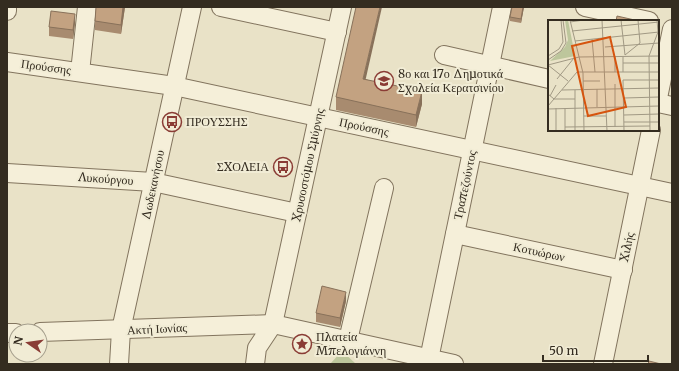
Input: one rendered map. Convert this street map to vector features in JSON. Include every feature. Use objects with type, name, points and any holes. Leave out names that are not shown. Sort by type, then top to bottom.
[{"type":"street","points":[[7,11],[8,7]]},
{"type":"street","points":[[80,72],[87,7]]},
{"type":"street","name":"Δωδεκανήσου","points":[[119,364],[121,330],[192,7]]},
{"type":"street","points":[[221,7],[337,32]]},
{"type":"street","name":"Χρυσοστόμου Σμύρνης","points":[[273,324],[342,7]]},
{"type":"street","name":"Τραπεζούντος","points":[[429,361],[502,7]]},
{"type":"street","points":[[589,7],[645,20]]},
{"type":"street","points":[[659,23],[672,27],[659,93]]},
{"type":"street","points":[[444,55],[548,79]]},
{"type":"street","name":"Προύσσης","points":[[7,62],[174,86],[672,193]]},
{"type":"street","points":[[659,103],[672,106]]},
{"type":"street","name":"Χιλής","points":[[603,364],[651,131]]},
{"type":"street","name":"Λυκούργου","points":[[7,173],[153,182],[297,213]]},
{"type":"street","points":[[348,340],[384,188]]},
{"type":"street","name":"Κοτυώρων","points":[[455,234],[623,270]]},
{"type":"street","points":[[255,364],[257,348],[273,324]]},
{"type":"street","name":"Ακτή Ιωνίας","points":[[48,332],[273,324],[348,340],[429,361],[454,364]]},
{"type":"green space","points":[[342,351],[356,364],[330,364]]},
{"type":"building","points":[[96,7],[123,7],[121,25],[95,21]]},
{"type":"building","points":[[356,7],[380,7],[363,79],[422,91],[416,115],[336,97]]},
{"type":"building","points":[[512,7],[523,7],[521,19],[510,17]]},
{"type":"building","points":[[51,11],[75,14],[73,30],[49,27]]},
{"type":"building","points":[[617,16],[635,20],[616,20]]},
{"type":"building","points":[[322,286],[346,292],[340,318],[316,313]]},
{"type":"building","points":[[649,361],[661,364],[648,364]]},
{"type":"place","name":"8ο και 17ο Δημοτικά Σχολεία Κερατσινίου","points":[[384,81]]},
{"type":"place","name":"ΠΡΟΥΣΣΗΣ","points":[[172,122]]},
{"type":"place","name":"ΣΧΟΛΕΙΑ","points":[[283,167]]},
{"type":"place","name":"Πλατεία Μπελογιάννη","points":[[302,344]]}]
